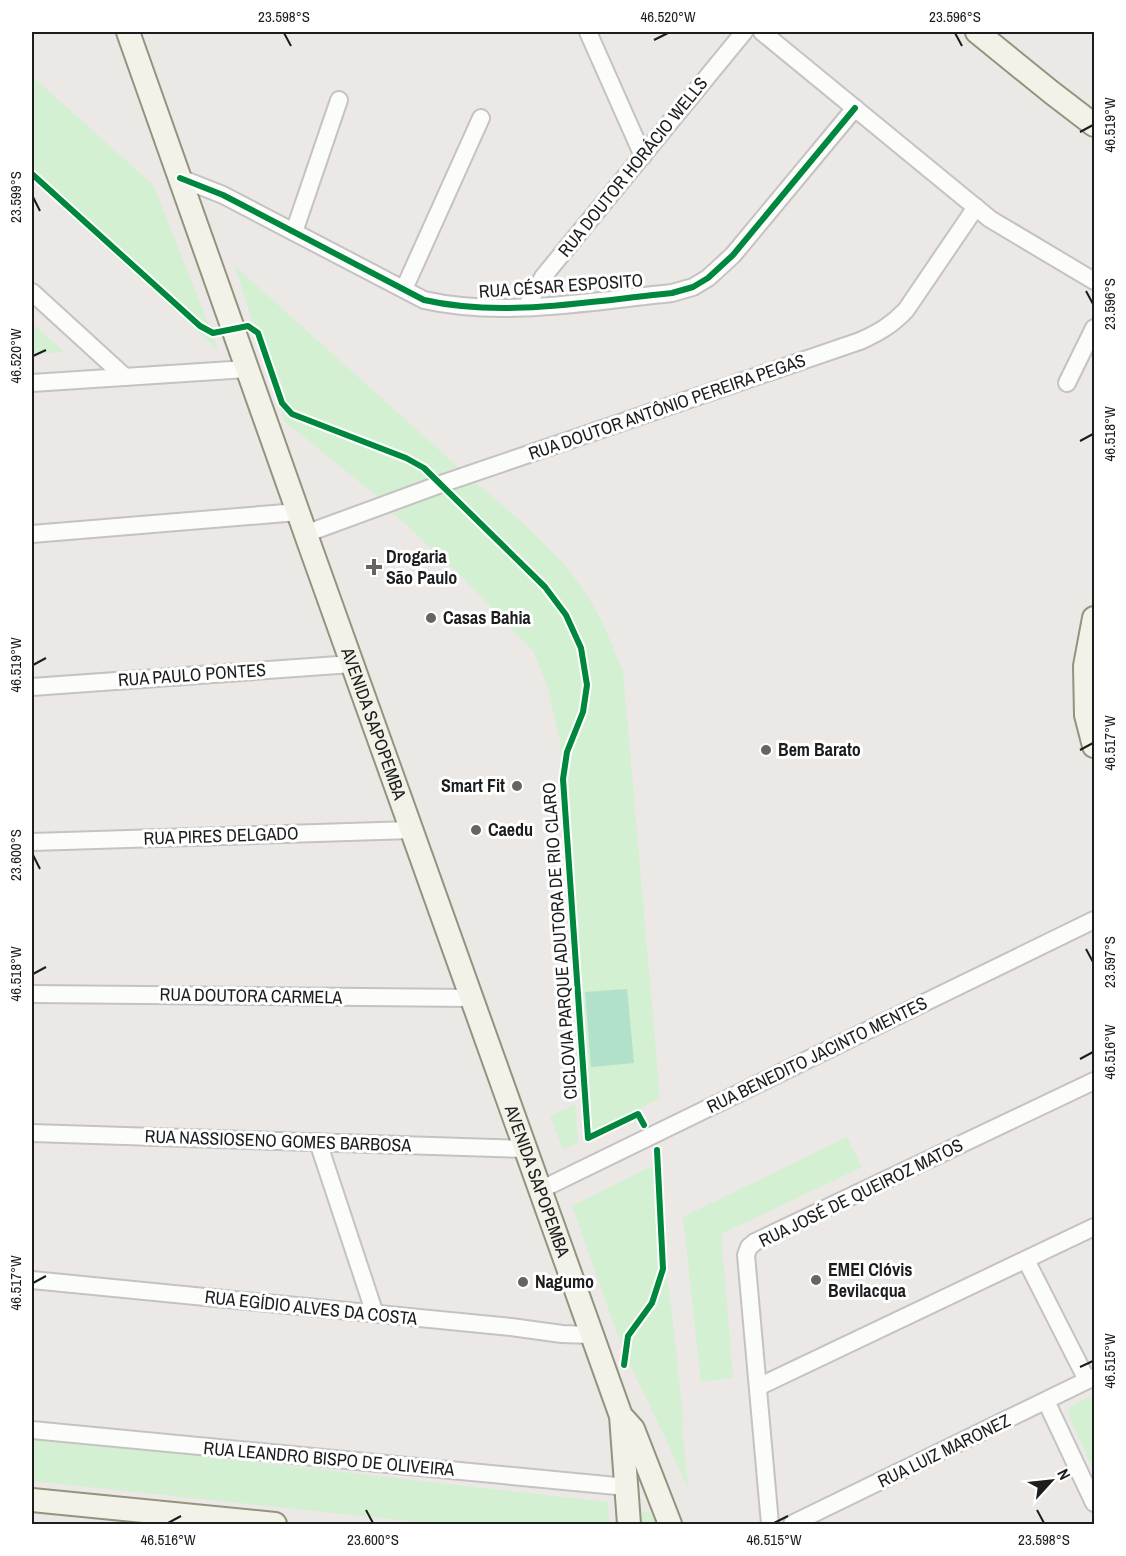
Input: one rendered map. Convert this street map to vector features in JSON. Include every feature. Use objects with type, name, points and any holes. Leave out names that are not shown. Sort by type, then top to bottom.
[{"type":"main road","name":"AVENIDA SAPOPEMBA","points":[[128,32],[621,1416],[628,1506]]},
{"type":"main road","points":[[977,32],[1094,124]]},
{"type":"main road","points":[[1095,618],[1085,666],[1086,715],[1095,746]]},
{"type":"main road","name":"AVENIDA SAPOPEMBA","points":[[621,1416],[633,1430],[670,1524]]},
{"type":"main road","points":[[32,1500],[128,1517],[275,1524]]},
{"type":"main road","points":[[628,1506],[639,1502],[647,1503],[670,1524]]},
{"type":"street","points":[[588,32],[643,156]]},
{"type":"street","name":"RUA DOUTOR HORÁCIO WELLS","points":[[526,306],[543,277],[744,32]]},
{"type":"street","points":[[762,32],[990,219],[1095,281]]},
{"type":"street","points":[[294,231],[339,100]]},
{"type":"street","name":"RUA CÉSAR ESPOSITO","points":[[180,178],[224,195],[424,300],[450,306],[504,308],[672,293],[700,283],[734,255],[855,108]]},
{"type":"street","points":[[404,289],[481,118]]},
{"type":"street","name":"RUA DOUTOR ANTÔNIO PEREIRA PEGAS","points":[[305,534],[441,484],[860,341],[880,332],[906,310],[976,207]]},
{"type":"street","points":[[32,292],[125,377]]},
{"type":"street","points":[[1066,383],[1095,328]]},
{"type":"street","points":[[32,383],[247,369]]},
{"type":"street","points":[[32,534],[298,512]]},
{"type":"street","name":"RUA PAULO PONTES","points":[[32,687],[352,664]]},
{"type":"street","name":"RUA PIRES DELGADO","points":[[32,842],[411,831]]},
{"type":"street","name":"RUA BENEDITO JACINTO MENTES","points":[[540,1190],[1095,920]]},
{"type":"street","name":"RUA DOUTORA CARMELA","points":[[32,994],[471,999]]},
{"type":"street","name":"RUA JOSÉ DE QUEIROZ MATOS","points":[[770,1524],[746,1255],[749,1247],[755,1242],[1095,1081]]},
{"type":"street","name":"RUA NASSIOSENO GOMES BARBOSA","points":[[32,1133],[525,1149]]},
{"type":"street","points":[[318,1143],[375,1314]]},
{"type":"street","points":[[758,1387],[1095,1227]]},
{"type":"street","points":[[1026,1260],[1091,1379]]},
{"type":"street","name":"RUA EGÍDIO ALVES DA COSTA","points":[[32,1280],[562,1334],[591,1335]]},
{"type":"street","name":"RUA LUIZ MARONEZ","points":[[792,1524],[1091,1379]]},
{"type":"street","points":[[1046,1401],[1095,1503]]},
{"type":"street","name":"RUA LEANDRO BISPO DE OLIVEIRA","points":[[32,1430],[628,1506]]},
{"type":"green space","points":[[32,76],[154,186],[219,351],[32,181]]},
{"type":"green space","points":[[235,266],[458,467],[378,497],[284,421]]},
{"type":"green space","points":[[32,323],[64,352],[32,354]]},
{"type":"green space","points":[[473,481],[540,539],[569,571],[598,615],[623,671],[660,1098],[584,1137],[577,1072],[560,741],[547,685],[533,651],[460,575],[391,511]]},
{"type":"green space","points":[[627,989],[634,1063],[591,1067],[585,992]]},
{"type":"green space","points":[[575,1104],[578,1142],[563,1150],[550,1116]]},
{"type":"green space","points":[[847,1137],[862,1167],[721,1234],[733,1378],[701,1382],[683,1217]]},
{"type":"green space","points":[[656,1164],[683,1417],[688,1489],[625,1355],[572,1206]]},
{"type":"green space","points":[[1094,1395],[1094,1471],[1068,1413],[1071,1406]]},
{"type":"green space","points":[[32,1437],[608,1502],[609,1524],[438,1524],[32,1481]]},
{"type":"green space","points":[[647,1511],[658,1517],[660,1524],[635,1524],[639,1514]]},
{"type":"cycle path","points":[[180,178],[223,195],[424,300],[485,308],[579,303],[672,293],[693,287],[708,278],[733,255],[855,108]]},
{"type":"cycle path","name":"CICLOVIA PARQUE ADUTORA DE RIO CLARO","points":[[32,174],[200,326],[213,333],[248,326],[258,333],[282,403],[292,414],[406,458],[424,468],[545,587],[566,615],[581,648],[587,685],[583,712],[567,752],[563,779],[588,1138],[638,1114],[644,1125]]},
{"type":"cycle path","points":[[624,1365],[628,1336],[652,1303],[663,1269],[657,1150]]},
{"type":"place","name":"Drogaria São Paulo","points":[[374,567]]},
{"type":"place","name":"Casas Bahia","points":[[431,618]]},
{"type":"place","name":"Bem Barato","points":[[766,750]]},
{"type":"place","name":"Smart Fit","points":[[517,786]]},
{"type":"place","name":"Caedu","points":[[476,830]]},
{"type":"place","name":"EMEI Clóvis Bevilacqua","points":[[816,1280]]},
{"type":"place","name":"Nagumo","points":[[523,1282]]}]
